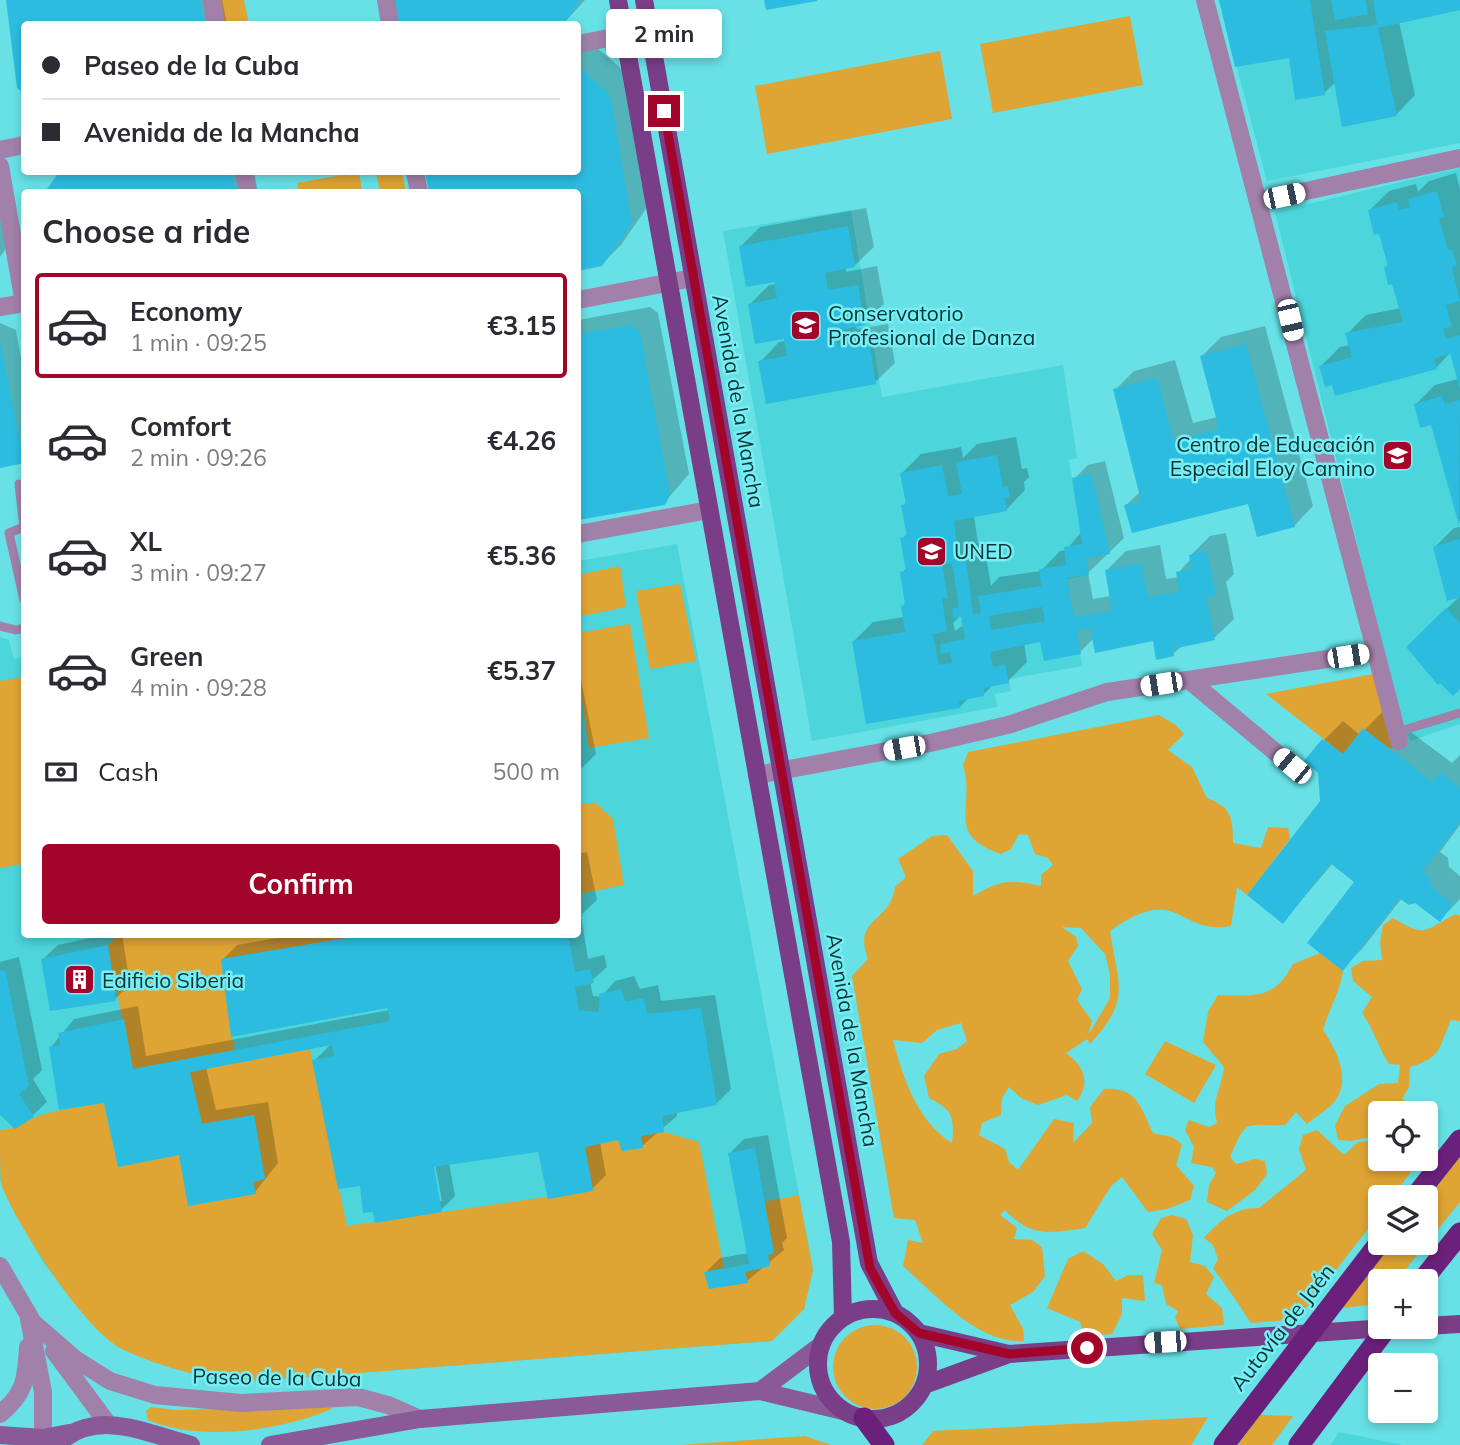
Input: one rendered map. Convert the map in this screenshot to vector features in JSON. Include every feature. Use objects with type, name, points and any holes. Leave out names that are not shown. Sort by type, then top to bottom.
[{"type":"highway","points":[[1424,1185],[1460,1140]]},
{"type":"highway","points":[[1432,1269],[1460,1233]]},
{"type":"highway","name":"Autovía de Jaén","points":[[1224,1445],[1370,1255]]},
{"type":"highway","points":[[1298,1445],[1378,1339]]},
{"type":"highway","points":[[864,1418],[884,1445]]},
{"type":"main road","points":[[618,0],[841,1242],[843,1317]]},
{"type":"main road","name":"Avenida de la Mancha","points":[[644,0],[869,1263],[895,1313]]},
{"type":"main road","points":[[760,1391],[864,1418],[883,1418],[901,1411],[915,1400],[924,1385],[928,1368],[927,1350],[919,1333],[895,1313],[878,1308],[860,1310],[843,1317],[827,1333],[820,1346],[818,1368],[824,1390],[844,1411]]},
{"type":"main road","points":[[1438,1325],[1460,1324]]},
{"type":"main road","points":[[924,1385],[1009,1354],[1368,1329]]},
{"type":"main road","points":[[919,1333],[1009,1354]]},
{"type":"main road","points":[[760,1391],[820,1346]]},
{"type":"main road","name":"Paseo de la Cuba","points":[[270,1445],[420,1419],[760,1391]]},
{"type":"main road","points":[[0,1435],[53,1440],[88,1425],[116,1425],[191,1445]]},
{"type":"main road","points":[[116,1425],[147,1445]]},
{"type":"street","points":[[212,0],[216,21]]},
{"type":"street","points":[[386,0],[390,21]]},
{"type":"street","points":[[1205,0],[1398,736]]},
{"type":"street","points":[[581,44],[651,40]]},
{"type":"street","points":[[0,150],[21,146]]},
{"type":"street","points":[[1259,201],[1460,158]]},
{"type":"street","points":[[1,174],[21,286]]},
{"type":"street","points":[[581,299],[694,278]]},
{"type":"street","points":[[0,307],[21,304]]},
{"type":"street","points":[[581,533],[709,510]]},
{"type":"street","points":[[757,775],[930,743],[1008,725],[1107,692],[1374,652]]},
{"type":"street","points":[[1189,680],[1292,766]]},
{"type":"street","points":[[0,1266],[29,1319],[116,1425]]},
{"type":"street","points":[[0,1415],[12,1405],[24,1387],[29,1319]]},
{"type":"street","points":[[29,1319],[53,1440]]},
{"type":"street","name":"Paseo de la Cuba","points":[[29,1319],[75,1359],[99,1374],[155,1395],[241,1403],[358,1397],[420,1419]]},
{"type":"lane","points":[[19,484],[21,501]]},
{"type":"lane","points":[[21,528],[9,533],[21,587]]},
{"type":"lane","points":[[0,626],[21,629]]},
{"type":"lane","points":[[1398,736],[1460,713]]},
{"type":"shaded area","points":[[217,0],[244,0],[248,21],[220,21]]},
{"type":"shaded area","points":[[1219,0],[1460,0],[1460,143],[1267,181]]},
{"type":"shaded area","points":[[1130,16],[1143,85],[993,113],[980,44]]},
{"type":"shaded area","points":[[940,51],[952,119],[767,154],[755,86]]},
{"type":"shaded area","name":"Centro de Educación Especial Eloy Camino","points":[[1460,168],[1460,724],[1410,741],[1396,700],[1275,212]]},
{"type":"shaded area","points":[[342,175],[359,175],[362,189],[298,189],[297,183]]},
{"type":"shaded area","points":[[377,175],[403,175],[405,189],[379,189]]},
{"type":"shaded area","name":"UNED","points":[[851,210],[882,397],[1063,365],[1077,458],[1069,460],[1089,575],[1067,579],[1082,666],[1009,679],[1011,691],[995,694],[997,707],[812,741],[723,231]]},
{"type":"shaded area","points":[[677,544],[813,1270],[804,1309],[772,1341],[227,1383],[168,1367],[118,1347],[87,1316],[42,1261],[0,1181],[0,637],[9,640],[14,659],[21,658],[21,938],[581,938],[581,560]]},
{"type":"shaded area","points":[[620,566],[626,607],[581,616],[581,574]]},
{"type":"shaded area","points":[[680,584],[696,661],[650,669],[636,591]]},
{"type":"shaded area","points":[[630,624],[649,738],[589,748],[581,693],[581,632]]},
{"type":"shaded area","points":[[1373,674],[1395,747],[1390,749],[1363,729],[1343,754],[1266,694]]},
{"type":"shaded area","points":[[21,678],[21,864],[0,868],[0,681]]},
{"type":"shaded area","points":[[1159,715],[1176,725],[1184,734],[1168,750],[1192,767],[1207,798],[1226,810],[1231,821],[1233,843],[1261,848],[1268,827],[1288,828],[1290,839],[1247,895],[1237,887],[1231,926],[1213,927],[1199,924],[1165,910],[1133,917],[1110,931],[1118,979],[1117,1003],[1112,1015],[1090,1044],[1087,1039],[1066,1053],[1077,1063],[1084,1075],[1084,1087],[1077,1101],[1067,1095],[1038,1105],[1021,1098],[1009,1087],[1002,1098],[1001,1115],[982,1123],[979,1135],[1005,1149],[1009,1162],[1018,1170],[1054,1119],[1074,1123],[1073,1143],[1092,1123],[1090,1107],[1104,1089],[1124,1091],[1141,1107],[1153,1133],[1172,1137],[1182,1144],[1176,1165],[1194,1186],[1190,1200],[1167,1209],[1148,1212],[1122,1177],[1111,1186],[1085,1228],[1072,1230],[1051,1232],[1032,1229],[1014,1219],[1005,1210],[1000,1215],[1017,1228],[1014,1239],[1032,1240],[1042,1247],[1045,1276],[1033,1292],[1010,1305],[1023,1329],[1024,1341],[1007,1340],[973,1326],[903,1266],[908,1240],[923,1243],[915,1220],[894,1218],[852,976],[868,959],[864,945],[868,928],[892,899],[895,887],[906,877],[898,859],[932,836],[947,835],[973,871],[973,896],[1006,882],[1041,886],[1041,875],[1053,865],[1048,858],[1035,854],[1028,835],[1019,834],[1011,849],[1001,854],[973,838],[967,829],[965,818],[966,780],[963,765],[968,752]],"holes":[[[1062,927],[1081,928],[1105,954],[1110,974],[1110,998],[1088,1036],[1092,1021],[1077,1000],[1082,989],[1068,961],[1078,946],[1076,937]],[[961,1023],[967,1041],[957,1049],[939,1054],[924,1076],[929,1098],[943,1106],[950,1115],[953,1127],[952,1143],[929,1123],[913,1098],[893,1040],[922,1043],[937,1030]]]},
{"type":"shaded area","points":[[581,803],[596,803],[613,819],[624,885],[581,894]]},
{"type":"shaded area","points":[[1456,914],[1460,916],[1460,1021],[1451,1020],[1434,1055],[1410,1067],[1409,1087],[1402,1099],[1406,1101],[1368,1101],[1368,1138],[1338,1140],[1335,1125],[1345,1106],[1379,1084],[1398,1083],[1400,1065],[1389,1064],[1362,1013],[1372,997],[1353,981],[1351,968],[1363,961],[1382,960],[1380,942],[1383,925],[1393,918],[1420,930],[1431,928]]},
{"type":"shaded area","points":[[116,938],[350,938],[221,959],[234,1050],[133,1069],[108,945]]},
{"type":"shaded area","points":[[1320,953],[1343,971],[1323,1030],[1340,1063],[1341,1090],[1331,1105],[1307,1124],[1296,1112],[1285,1125],[1254,1125],[1244,1129],[1230,1157],[1236,1164],[1255,1159],[1265,1161],[1267,1174],[1255,1190],[1227,1211],[1207,1202],[1209,1185],[1216,1173],[1212,1167],[1191,1163],[1194,1147],[1185,1130],[1189,1120],[1209,1127],[1217,1123],[1216,1101],[1224,1067],[1203,1042],[1208,1012],[1218,995],[1243,996],[1271,990],[1286,976],[1293,964]]},
{"type":"shaded area","points":[[1165,1041],[1216,1065],[1194,1103],[1145,1074]]},
{"type":"shaded area","points":[[310,1049],[347,1226],[593,1190],[585,1147],[618,1140],[623,1151],[643,1148],[641,1136],[664,1132],[699,1142],[724,1268],[704,1272],[709,1289],[747,1283],[745,1272],[770,1266],[768,1255],[774,1253],[764,1202],[799,1195],[813,1270],[804,1309],[772,1341],[227,1383],[159,1364],[120,1348],[88,1320],[70,1298],[21,1224],[1,1184],[0,1130],[53,1112],[104,1103],[118,1167],[179,1155],[189,1206],[255,1194],[253,1182],[265,1179],[254,1115],[202,1124],[190,1072]]},
{"type":"shaded area","points":[[1317,1130],[1344,1155],[1358,1142],[1368,1141],[1368,1171],[1411,1172],[1401,1185],[1368,1185],[1368,1229],[1298,1319],[1251,1323],[1213,1268],[1218,1259],[1213,1245],[1204,1238],[1228,1216],[1242,1210],[1259,1208],[1306,1170],[1299,1149],[1303,1135]]},
{"type":"shaded area","points":[[1460,1157],[1460,1202],[1438,1229],[1438,1185]]},
{"type":"shaded area","points":[[1172,1215],[1186,1219],[1193,1235],[1190,1262],[1205,1266],[1214,1277],[1206,1294],[1222,1308],[1224,1325],[1180,1329],[1175,1317],[1178,1311],[1166,1304],[1162,1285],[1154,1283],[1162,1250],[1152,1234],[1161,1218]]},
{"type":"shaded area","points":[[1083,1251],[1103,1264],[1116,1281],[1128,1275],[1143,1275],[1145,1301],[1122,1298],[1122,1314],[1112,1334],[1085,1336],[1080,1322],[1047,1308],[1068,1259]]},
{"type":"shaded area","points":[[1384,1255],[1417,1255],[1406,1269],[1373,1269]]},
{"type":"shaded area","points":[[1368,1275],[1368,1305],[1342,1308]]},
{"type":"shaded area","points":[[875,1325],[891,1328],[905,1337],[914,1351],[917,1367],[914,1383],[905,1397],[891,1406],[875,1409],[859,1406],[845,1397],[836,1383],[833,1367],[836,1351],[845,1337],[859,1328]]},
{"type":"shaded area","points":[[332,1406],[332,1409],[288,1423],[216,1432],[169,1427],[148,1420],[146,1411],[151,1407],[176,1410]]},
{"type":"shaded area","points":[[1260,1415],[1293,1416],[1272,1445],[1238,1445]]},
{"type":"shaded area","points":[[1208,1417],[1191,1445],[922,1445],[933,1431]]},
{"type":"shaded area","points":[[1339,1432],[1354,1435],[1402,1445],[1331,1445]]},
{"type":"shaded area","points":[[805,1436],[831,1445],[680,1445]]},
{"type":"building","points":[[6,0],[200,0],[204,21],[21,21],[21,91],[17,88]]},
{"type":"building","points":[[392,0],[580,0],[566,21],[395,21]]},
{"type":"building","points":[[764,0],[817,0],[817,1],[766,10]]},
{"type":"building","points":[[1219,0],[1310,0],[1325,95],[1295,100],[1289,58],[1235,67]]},
{"type":"building","points":[[1331,0],[1366,0],[1368,14],[1335,20]]},
{"type":"building","points":[[1373,0],[1460,0],[1460,10],[1378,28],[1397,116],[1342,127],[1325,31],[1377,25]]},
{"type":"building","points":[[581,69],[610,94],[632,224],[602,266],[581,270],[581,189],[428,189],[426,175],[581,175]]},
{"type":"building","points":[[57,175],[233,175],[235,189],[47,189]]},
{"type":"building","points":[[1437,191],[1444,217],[1439,218],[1448,250],[1452,249],[1457,266],[1452,268],[1460,301],[1446,305],[1452,327],[1443,329],[1446,339],[1460,335],[1460,389],[1450,353],[1434,359],[1437,369],[1335,396],[1332,385],[1325,387],[1319,366],[1352,357],[1345,333],[1403,322],[1392,284],[1388,285],[1384,267],[1388,266],[1379,234],[1374,235],[1368,210],[1397,202],[1399,210],[1410,207],[1408,199]]},
{"type":"building","name":"Conservatorio Profesional de Danza","points":[[848,226],[855,267],[825,273],[828,290],[858,285],[865,325],[835,331],[838,347],[869,342],[876,384],[766,404],[758,361],[787,356],[784,339],[755,344],[748,304],[777,298],[774,282],[746,287],[739,246]]},
{"type":"building","points":[[631,325],[640,332],[670,495],[665,505],[581,519],[581,333]]},
{"type":"building","points":[[0,342],[21,448],[21,464],[0,468]]},
{"type":"building","points":[[1246,344],[1295,527],[1257,537],[1248,504],[1132,533],[1124,505],[1141,501],[1113,389],[1157,378],[1174,441],[1219,429],[1200,356]]},
{"type":"building","points":[[1442,396],[1445,404],[1460,400],[1459,525],[1431,425],[1420,428],[1414,404]]},
{"type":"building","points":[[997,455],[1003,487],[1008,486],[1010,497],[1005,498],[1007,511],[954,521],[959,562],[966,561],[973,614],[981,613],[978,596],[1041,586],[1039,569],[1066,565],[1064,547],[1082,544],[1072,478],[1091,474],[1110,554],[1086,558],[1089,575],[1067,578],[1074,617],[1112,611],[1105,570],[1141,563],[1148,597],[1179,592],[1176,572],[1191,569],[1189,555],[1207,551],[1216,595],[1206,597],[1215,640],[1173,649],[1174,656],[1156,660],[1153,641],[1095,653],[1090,628],[1076,630],[1081,654],[1044,661],[1040,642],[990,652],[993,667],[1005,664],[1009,683],[984,688],[984,696],[959,701],[960,708],[866,724],[852,641],[905,632],[901,606],[905,605],[900,572],[906,571],[900,538],[907,537],[901,505],[906,504],[900,473],[942,465],[948,496],[962,494],[956,462]],"holes":[[[952,563],[959,607],[952,609],[954,618],[961,617],[965,639],[940,644],[941,654],[950,652],[952,663],[939,665],[933,634],[947,631],[942,599],[948,598],[942,565]],[[1042,607],[1045,621],[991,630],[989,616]]]},
{"type":"building","points":[[1460,539],[1460,597],[1447,601],[1433,547]]},
{"type":"building","points":[[1446,608],[1460,623],[1460,689],[1453,696],[1440,683],[1438,685],[1406,647]]},
{"type":"building","points":[[1363,728],[1433,782],[1440,772],[1460,788],[1460,822],[1422,872],[1430,877],[1431,887],[1453,904],[1440,922],[1415,903],[1409,905],[1399,898],[1343,971],[1307,943],[1354,882],[1330,863],[1283,924],[1247,895],[1320,801],[1318,773],[1304,761],[1322,739],[1343,754]]},
{"type":"building","points":[[345,938],[569,938],[575,972],[590,969],[594,983],[575,987],[579,1010],[599,1012],[599,994],[620,989],[626,1002],[644,998],[647,1014],[701,1008],[717,1105],[662,1116],[664,1132],[641,1136],[643,1148],[622,1151],[618,1140],[585,1147],[593,1191],[548,1199],[538,1152],[434,1167],[442,1212],[375,1223],[373,1212],[363,1213],[360,1186],[338,1189],[312,1060],[334,1056],[332,1045],[190,1072],[202,1124],[254,1115],[265,1179],[253,1182],[256,1194],[188,1206],[179,1155],[118,1167],[104,1103],[59,1110],[49,1047],[60,1045],[58,1033],[124,1019],[133,1069],[390,1021],[387,1008],[231,1037],[221,959]]},
{"type":"building","name":"Edificio Siberia","points":[[108,945],[116,1001],[50,1011],[41,959]]},
{"type":"building","points":[[5,970],[29,1086],[19,1094],[34,1117],[15,1129],[0,1115],[0,971]]},
{"type":"building","points":[[755,1148],[774,1253],[768,1255],[770,1266],[745,1272],[748,1283],[709,1289],[704,1272],[749,1264],[728,1153]]},
{"type":"place","name":"Conservatorio Profesional de Danza","points":[[805,325]]},
{"type":"place","name":"Centro de Educación Especial Eloy Camino","points":[[1398,456]]},
{"type":"place","name":"UNED","points":[[931,551]]},
{"type":"place","name":"Edificio Siberia","points":[[79,980]]},
{"type":"route","points":[[664,111],[870,1268],[895,1313],[909,1321],[919,1333],[1009,1354],[1087,1348]]}]
